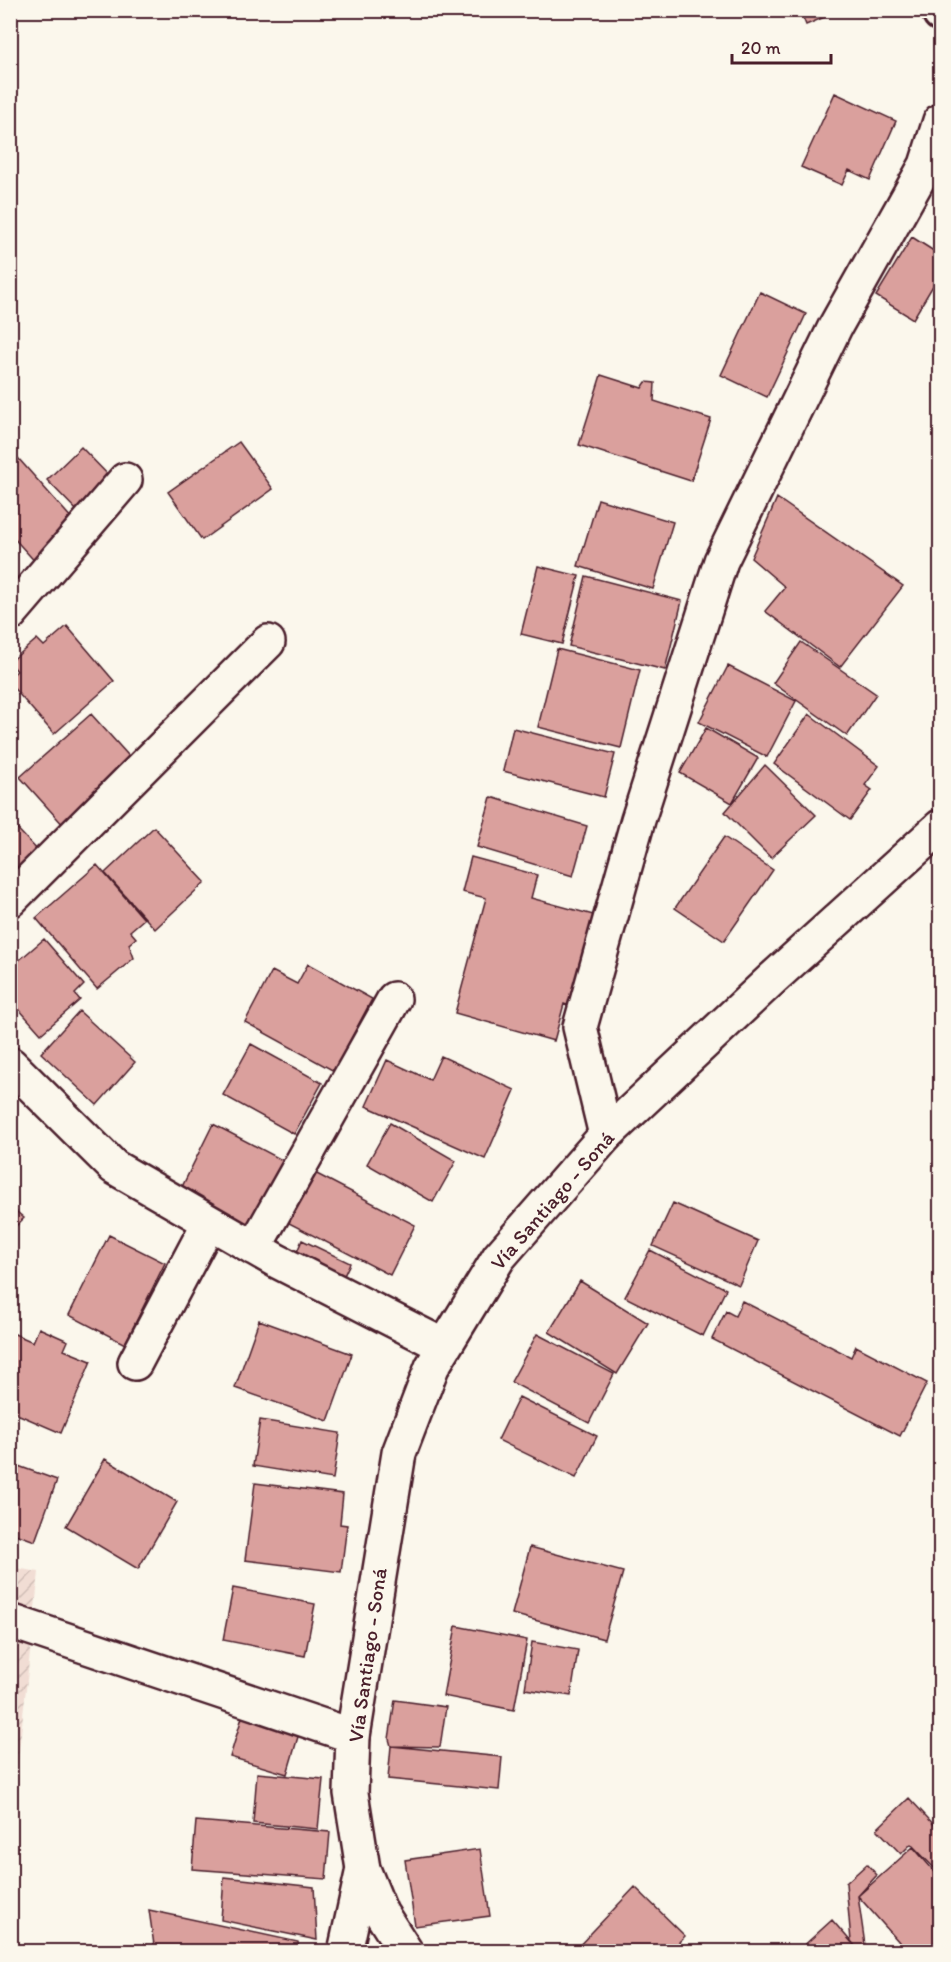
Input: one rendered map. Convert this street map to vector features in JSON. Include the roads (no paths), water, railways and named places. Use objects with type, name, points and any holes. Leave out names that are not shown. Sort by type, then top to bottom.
[{"type":"street","points":[[606,1136],[580,1027],[638,820],[722,561],[835,327],[926,165],[940,121]]},
{"type":"street","points":[[10,614],[125,480]]},
{"type":"street","points":[[10,900],[268,642]]},
{"type":"street","name":"Vía Santiago - Soná","points":[[363,1869],[351,1793],[353,1736],[399,1453],[432,1367],[499,1257],[606,1136],[771,980],[940,827]]},
{"type":"street","points":[[254,1248],[394,999]]},
{"type":"street","points":[[10,1064],[114,1167],[254,1248],[444,1346]]},
{"type":"street","points":[[135,1363],[209,1223]]},
{"type":"street","points":[[10,1621],[353,1736]]},
{"type":"street","points":[[345,1952],[363,1869]]},
{"type":"street","points":[[363,1869],[381,1913],[406,1952]]}]
